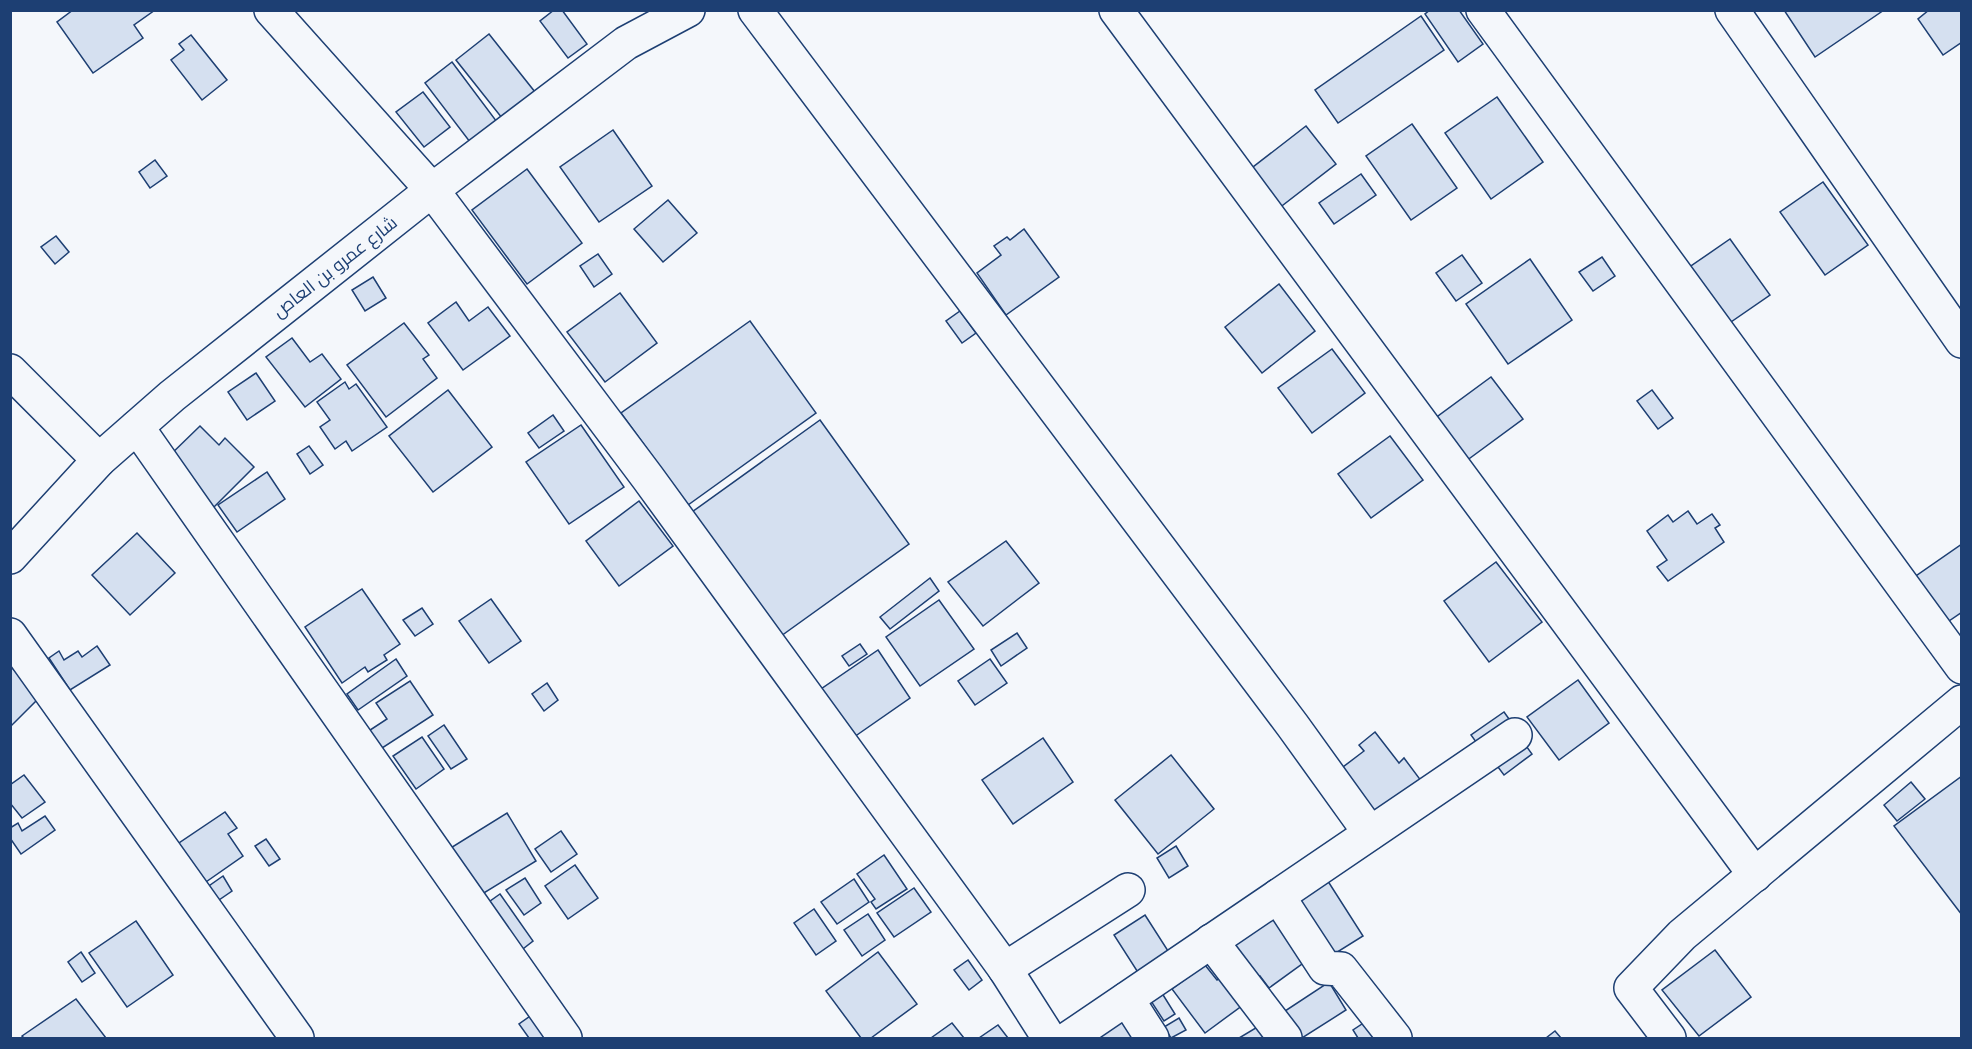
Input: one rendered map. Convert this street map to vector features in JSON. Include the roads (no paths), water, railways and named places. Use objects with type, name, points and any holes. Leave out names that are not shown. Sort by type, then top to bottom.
[{"type":"street","points":[[271,10],[432,190],[648,478],[1005,969],[1049,1038]]},
{"type":"street","name":"شارع عمرو بن العاص","points":[[10,557],[99,460],[172,396],[432,190],[626,43],[688,10]]},
{"type":"street","points":[[755,10],[1293,726],[1370,833]]},
{"type":"street","points":[[1116,10],[1755,875]]},
{"type":"street","points":[[1483,10],[1962,667]]},
{"type":"street","points":[[1732,10],[1962,341]]},
{"type":"street","points":[[10,371],[99,460]]},
{"type":"street","points":[[137,427],[566,1038]]},
{"type":"street","points":[[10,635],[297,1038]]},
{"type":"street","points":[[1669,1038],[1631,988],[1682,935],[1962,702]]},
{"type":"street","points":[[1069,1038],[1515,735]]},
{"type":"street","points":[[1005,969],[1128,890]]},
{"type":"street","points":[[1278,896],[1325,968],[1341,969],[1395,1038]]},
{"type":"street","points":[[1211,941],[1285,1038]]},
{"type":"street","points":[[1126,999],[1152,1038]]}]
